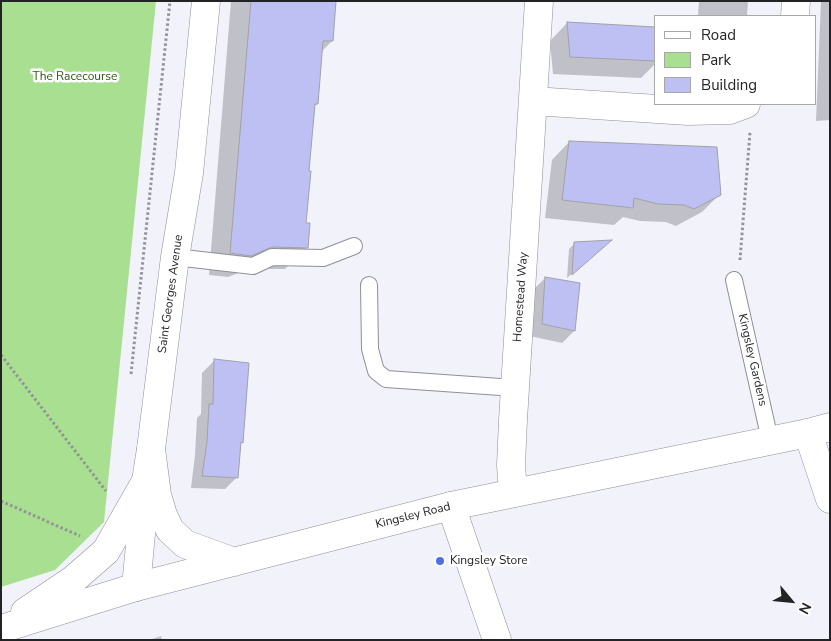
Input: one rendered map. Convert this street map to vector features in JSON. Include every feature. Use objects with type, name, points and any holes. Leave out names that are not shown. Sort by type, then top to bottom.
[{"type":"street","name":"Saint Georges Avenue","points":[[136,587],[146,481],[175,257],[189,173],[206,1]]},
{"type":"street","name":"Homestead Way","points":[[513,492],[511,465],[515,388],[539,1]]},
{"type":"street","points":[[795,15],[796,1]]},
{"type":"street","points":[[533,101],[688,111],[730,110],[748,113]]},
{"type":"street","points":[[819,430],[830,499]]},
{"type":"street","name":"Kingsley Road","points":[[1,628],[136,587],[451,506],[819,430]]},
{"type":"street","points":[[151,449],[157,494],[170,530],[185,544],[234,562]]},
{"type":"street","points":[[1,628],[54,593],[101,556],[112,542],[146,481]]},
{"type":"street","points":[[451,506],[497,640]]},
{"type":"lane","points":[[175,257],[253,266],[272,257],[323,258],[354,246]]},
{"type":"lane","name":"Kingsley Gardens","points":[[734,280],[770,440]]},
{"type":"lane","points":[[370,285],[370,349],[376,371],[386,379],[515,388]]},
{"type":"path","points":[[130,376],[170,1]]},
{"type":"path","points":[[734,280],[740,264],[748,113]]},
{"type":"path","points":[[1,354],[106,491],[111,486]]},
{"type":"path","points":[[1,501],[83,538]]},
{"type":"green space","name":"The Racecourse","points":[[1,1],[156,1],[104,522],[55,570],[1,587]]},
{"type":"building","points":[[251,1],[336,1],[333,41],[323,41],[318,104],[315,104],[306,223],[310,223],[308,248],[272,247],[251,256],[230,253]]},
{"type":"building","points":[[567,22],[654,27],[654,61],[570,57]]},
{"type":"building","points":[[569,141],[717,147],[721,195],[694,209],[684,205],[658,204],[634,198],[633,208],[562,200]]},
{"type":"building","points":[[612,240],[572,275],[574,242]]},
{"type":"building","points":[[545,277],[580,283],[575,331],[542,324]]},
{"type":"building","points":[[214,359],[249,363],[243,443],[241,442],[238,478],[202,476],[207,442],[209,404],[213,404]]},
{"type":"place","name":"Kingsley Store","points":[[440,561]]}]
